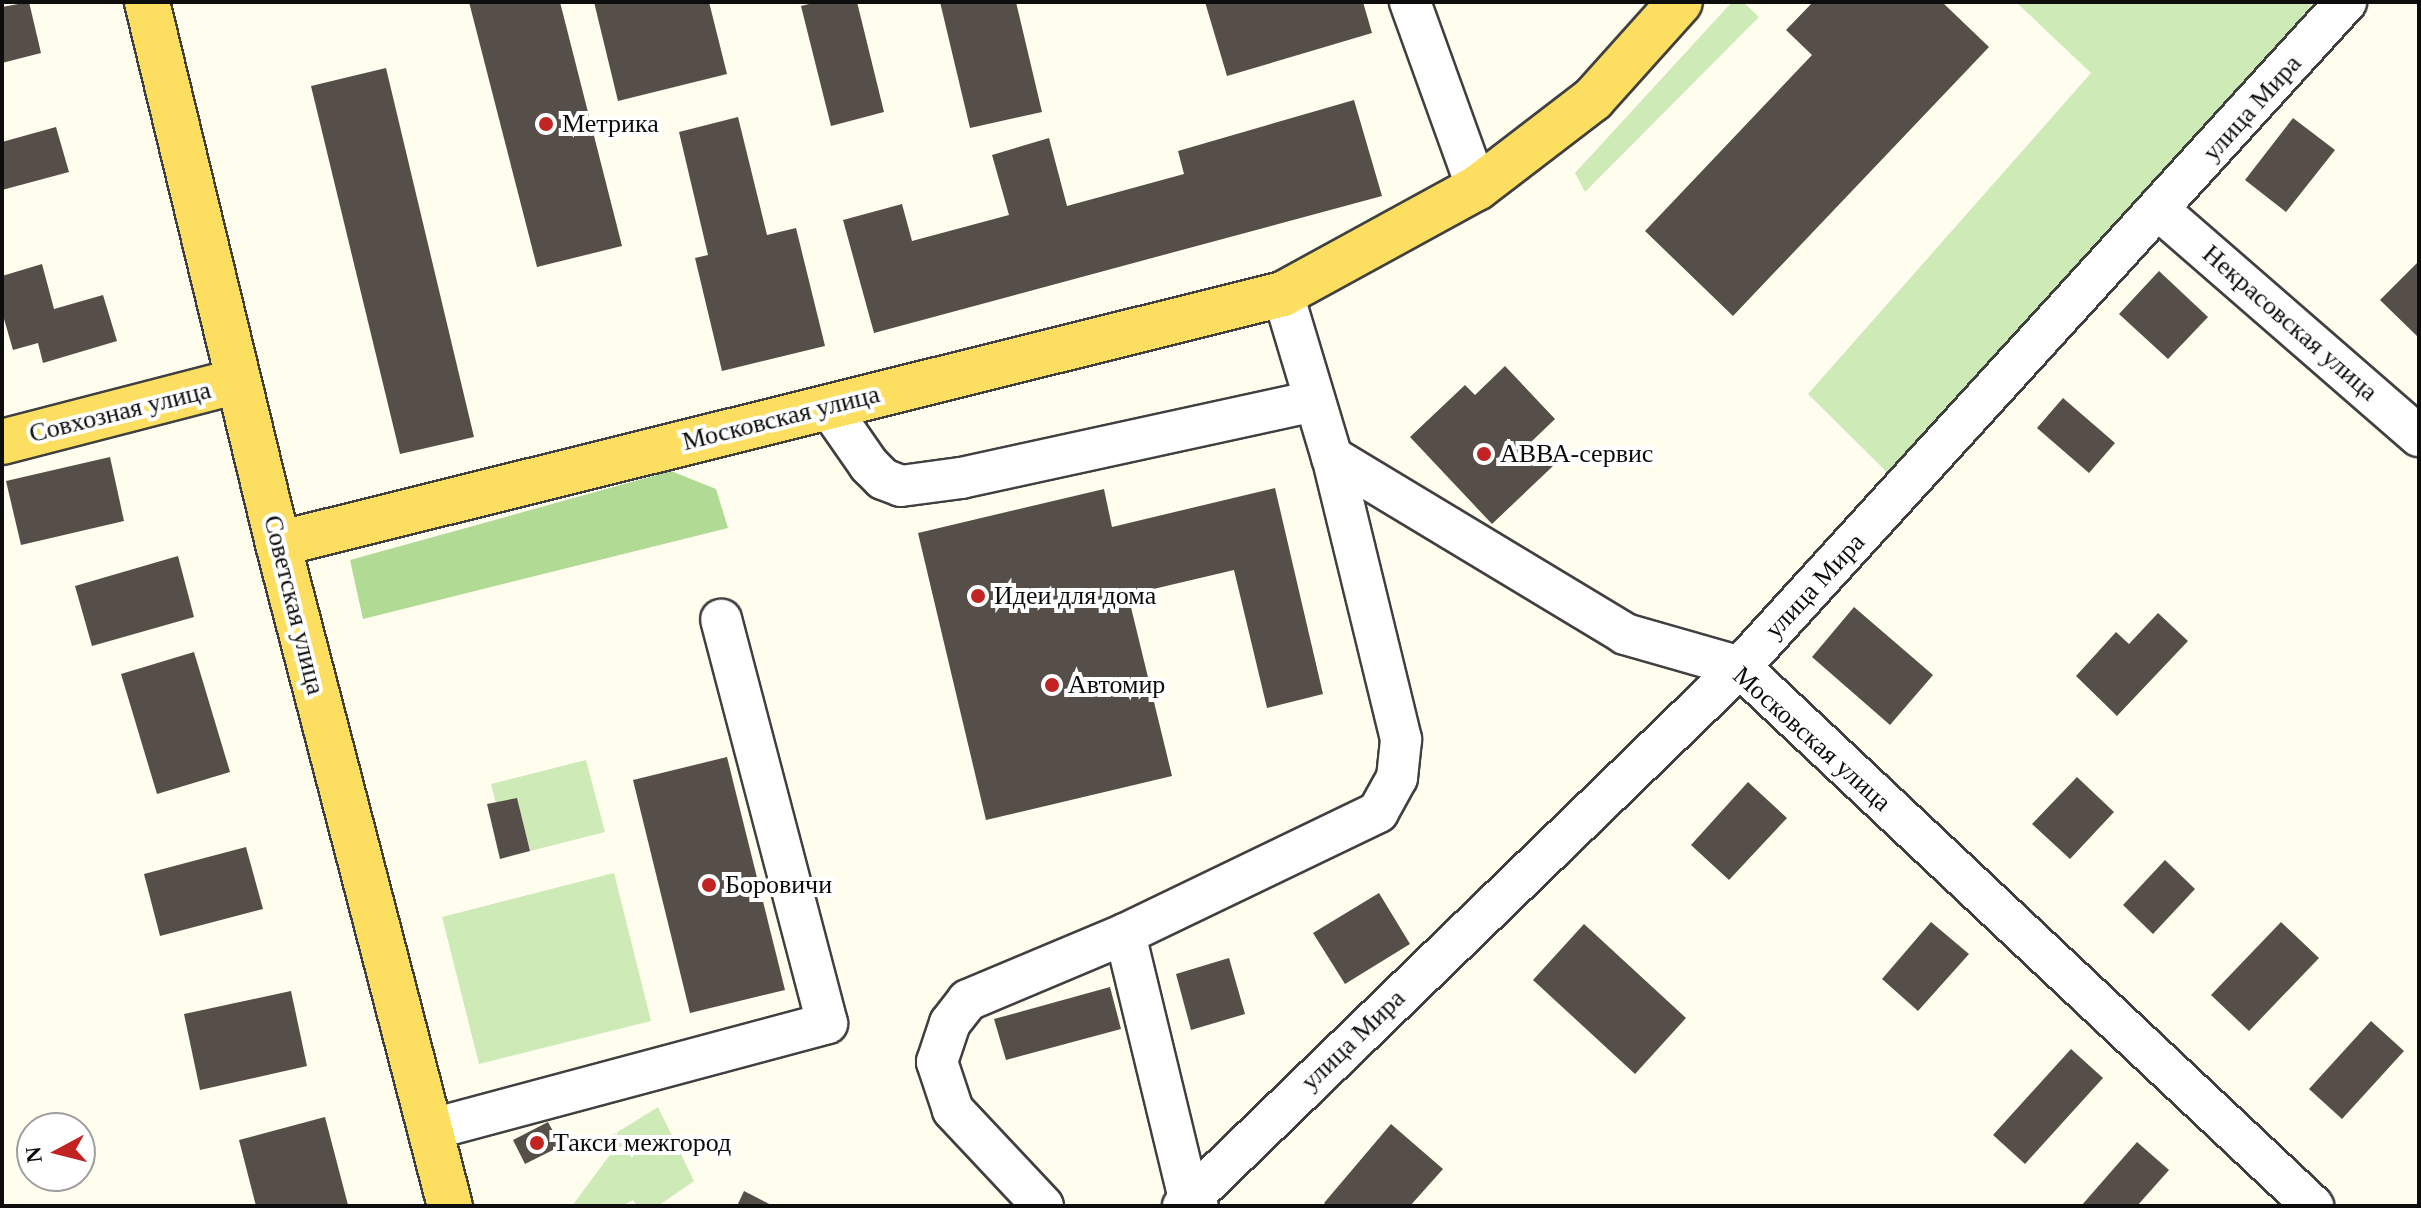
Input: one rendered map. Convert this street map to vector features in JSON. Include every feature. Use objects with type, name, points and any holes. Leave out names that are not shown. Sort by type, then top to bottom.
[{"type":"main road","name":"Советская улица","points":[[147,2],[278,544],[450,1206]]},
{"type":"main road","name":"Московская улица","points":[[278,544],[1283,294],[1477,188],[1593,99],[1680,2]]},
{"type":"main road","name":"Совхозная улица","points":[[2,442],[238,381]]},
{"type":"street","points":[[1410,2],[1477,188]]},
{"type":"street","name":"улица Мира","points":[[1190,1204],[1740,667],[2160,211],[2346,2]]},
{"type":"street","name":"Некрасовская улица","points":[[2160,211],[2419,436]]},
{"type":"street","points":[[1043,1206],[953,1110],[937,1062],[950,1023],[968,1000],[1125,934],[1378,812],[1397,778],[1401,739],[1332,457],[1283,294]]},
{"type":"street","points":[[828,406],[869,465],[883,479],[901,486],[961,478],[1314,401]]},
{"type":"street","name":"Московская улица","points":[[1332,457],[1625,634],[1740,667],[2313,1206]]},
{"type":"street","points":[[429,1130],[827,1023],[721,620]]},
{"type":"street","points":[[1125,934],[1190,1204]]},
{"type":"green space","points":[[1732,2],[1743,2],[1759,17],[1585,192],[1575,173]]},
{"type":"green space","points":[[2016,2],[2314,2],[1907,492],[1808,394],[2091,73]]},
{"type":"green space","points":[[671,471],[716,489],[728,528],[363,619],[350,560]]},
{"type":"green space","points":[[586,760],[605,832],[530,851],[517,799],[496,804],[491,784]]},
{"type":"green space","points":[[614,873],[651,1021],[479,1064],[442,917]]},
{"type":"green space","points":[[658,1107],[694,1181],[658,1206],[637,1206],[633,1200],[622,1206],[572,1206],[612,1152],[608,1138]]},
{"type":"building","points":[[29,2],[41,53],[2,63],[2,7]]},
{"type":"building","name":"Метрика","points":[[469,2],[560,2],[622,246],[537,267]]},
{"type":"building","points":[[594,2],[709,2],[727,74],[618,101]]},
{"type":"building","points":[[817,2],[857,2],[884,112],[831,126],[801,6]]},
{"type":"building","points":[[940,2],[1016,2],[1042,112],[970,128]]},
{"type":"building","points":[[1205,2],[1363,2],[1372,33],[1227,76]]},
{"type":"building","points":[[1813,2],[1942,2],[1989,47],[1733,316],[1645,231],[1812,55],[1786,30]]},
{"type":"building","points":[[386,68],[474,437],[400,454],[311,86]]},
{"type":"building","points":[[1354,100],[1382,196],[874,333],[843,220],[902,204],[912,241],[1009,215],[992,155],[1049,138],[1067,206],[1184,174],[1178,151]]},
{"type":"building","points":[[738,117],[767,235],[796,228],[825,346],[722,371],[695,258],[708,255],[679,132]]},
{"type":"building","points":[[2293,118],[2335,150],[2286,212],[2245,180]]},
{"type":"building","points":[[56,127],[69,172],[2,190],[2,142]]},
{"type":"building","points":[[2419,261],[2419,338],[2380,300]]},
{"type":"building","points":[[42,264],[54,309],[103,295],[117,341],[43,363],[38,343],[13,350],[2,312],[2,276]]},
{"type":"building","points":[[2159,271],[2208,317],[2168,359],[2119,314]]},
{"type":"building","name":"АВВА-сервис","points":[[1505,366],[1555,419],[1531,442],[1553,466],[1492,524],[1410,437],[1465,385],[1475,395]]},
{"type":"building","points":[[2063,398],[2115,443],[2089,473],[2037,428]]},
{"type":"building","points":[[110,457],[124,521],[21,545],[6,481]]},
{"type":"building","name":"Автомир","points":[[1275,488],[1323,694],[1267,708],[1234,570],[1128,595],[1172,776],[986,820],[918,533],[1104,489],[1112,527]]},
{"type":"building","points":[[178,556],[194,617],[92,646],[75,586]]},
{"type":"building","points":[[1854,607],[1933,675],[1890,725],[1812,657]]},
{"type":"building","points":[[2158,613],[2188,641],[2117,716],[2076,676],[2116,632],[2129,644]]},
{"type":"building","points":[[194,652],[230,772],[157,794],[121,674]]},
{"type":"building","name":"Боровичи","points":[[727,757],[785,990],[690,1013],[633,780]]},
{"type":"building","points":[[2077,777],[2114,812],[2070,859],[2032,824]]},
{"type":"building","points":[[1748,782],[1787,818],[1729,880],[1691,845]]},
{"type":"building","points":[[517,798],[530,851],[500,859],[487,804]]},
{"type":"building","points":[[246,847],[263,909],[160,936],[144,874]]},
{"type":"building","points":[[2165,860],[2195,889],[2153,934],[2123,905]]},
{"type":"building","points":[[1379,893],[1410,944],[1345,984],[1313,933]]},
{"type":"building","points":[[1931,922],[1969,954],[1918,1011],[1882,979]]},
{"type":"building","points":[[2281,922],[2319,958],[2249,1031],[2211,995]]},
{"type":"building","points":[[1584,924],[1686,1018],[1635,1074],[1533,980]]},
{"type":"building","points":[[1229,958],[1245,1014],[1191,1030],[1176,974]]},
{"type":"building","points":[[1110,987],[1121,1029],[1006,1060],[994,1019]]},
{"type":"building","points":[[291,991],[307,1066],[200,1090],[184,1014]]},
{"type":"building","points":[[2371,1021],[2404,1051],[2342,1119],[2309,1089]]},
{"type":"building","points":[[2071,1049],[2103,1078],[2025,1164],[1993,1135]]},
{"type":"building","points":[[325,1117],[348,1205],[256,1206],[239,1140]]},
{"type":"building","name":"Такси межгород","points":[[548,1122],[561,1146],[525,1164],[513,1140]]},
{"type":"building","points":[[1391,1124],[1443,1169],[1410,1206],[1327,1206],[1324,1203]]},
{"type":"building","points":[[2137,1142],[2169,1170],[2137,1206],[2081,1206]]},
{"type":"building","points":[[744,1191],[773,1206],[737,1206]]},
{"type":"place","name":"Метрика","points":[[546,124]]},
{"type":"place","name":"АВВА-сервис","points":[[1484,454]]},
{"type":"place","name":"Идеи для дома","points":[[978,596]]},
{"type":"place","name":"Автомир","points":[[1052,685]]},
{"type":"place","name":"Боровичи","points":[[709,885]]},
{"type":"place","name":"Такси межгород","points":[[537,1143]]}]
